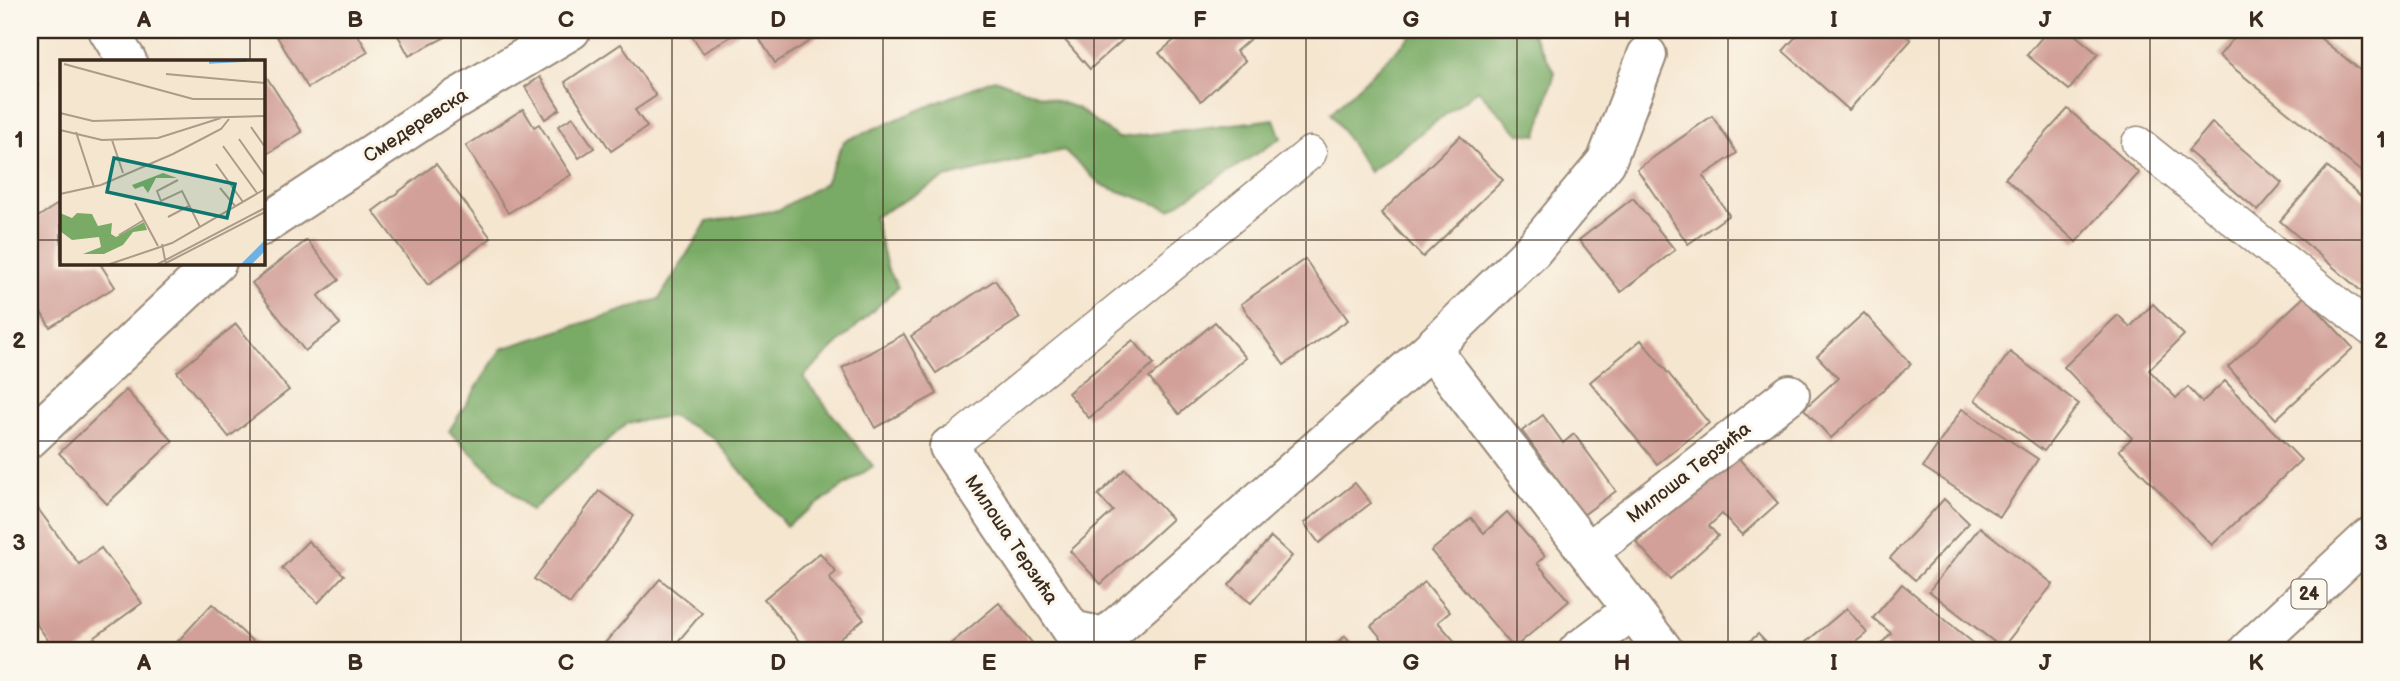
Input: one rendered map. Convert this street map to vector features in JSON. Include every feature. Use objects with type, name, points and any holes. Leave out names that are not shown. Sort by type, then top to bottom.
[{"type":"street","points":[[108,30],[126,60]]},
{"type":"street","name":"Смедеревска","points":[[264,225],[449,103],[571,30]]},
{"type":"street","name":"Милоша Терзића","points":[[949,447],[1072,629],[1105,637],[1431,349],[1532,251],[1606,162],[1647,55]]},
{"type":"street","points":[[30,438],[214,264]]},
{"type":"street","points":[[1431,349],[1664,651]]},
{"type":"street","name":"Милоша Терзића","points":[[1588,552],[1790,394]]},
{"type":"street","name":"24","points":[[2248,651],[2370,537]]},
{"type":"street","points":[[1578,651],[1631,611]]},
{"type":"lane","points":[[2138,144],[2370,329]]},
{"type":"lane","name":"Милоша Терзића","points":[[949,447],[1310,153]]},
{"type":"green space","points":[[1417,30],[1530,30],[1555,72],[1537,135],[1518,133],[1478,90],[1369,172],[1331,113]]},
{"type":"green space","points":[[994,79],[1077,108],[1118,138],[1274,119],[1281,138],[1170,209],[1101,185],[1064,150],[945,178],[874,217],[887,267],[898,287],[803,377],[873,466],[786,526],[713,437],[671,416],[627,423],[531,511],[449,431],[501,349],[659,299],[707,222],[778,210],[825,183],[844,141]]},
{"type":"building","points":[[273,30],[355,30],[368,52],[308,88]]},
{"type":"building","points":[[395,30],[459,30],[409,56]]},
{"type":"building","points":[[688,30],[742,30],[703,53]]},
{"type":"building","points":[[754,30],[827,30],[775,63]]},
{"type":"building","points":[[1072,30],[1134,30],[1090,69],[1063,38]]},
{"type":"building","points":[[1186,30],[1254,30],[1257,33],[1236,51],[1245,61],[1201,101],[1159,53]]},
{"type":"building","points":[[1802,30],[1899,30],[1911,40],[1849,110],[1783,51]]},
{"type":"building","points":[[2048,30],[2069,30],[2098,54],[2069,90],[2027,55]]},
{"type":"building","points":[[2240,30],[2310,30],[2370,78],[2370,179],[2219,56]]},
{"type":"building","points":[[621,44],[656,96],[635,110],[647,127],[611,151],[565,82]]},
{"type":"building","points":[[30,70],[38,86],[30,90]]},
{"type":"building","points":[[264,73],[302,132],[264,156]]},
{"type":"building","points":[[540,77],[560,109],[545,119],[525,87]]},
{"type":"building","points":[[523,109],[534,127],[539,124],[571,175],[508,213],[466,146]]},
{"type":"building","points":[[2068,109],[2139,173],[2076,242],[2005,178]]},
{"type":"building","points":[[1712,116],[1737,153],[1703,176],[1729,215],[1688,244],[1637,169]]},
{"type":"building","points":[[573,117],[594,148],[579,158],[558,126]]},
{"type":"building","points":[[2212,123],[2282,183],[2258,211],[2188,151]]},
{"type":"building","points":[[1460,136],[1503,180],[1423,257],[1381,213]]},
{"type":"building","points":[[436,164],[491,238],[428,285],[373,211]]},
{"type":"building","points":[[2327,167],[2370,204],[2370,281],[2361,291],[2280,221]]},
{"type":"building","points":[[1633,198],[1675,250],[1621,292],[1579,240]]},
{"type":"building","points":[[60,203],[60,264],[100,264],[115,287],[50,327],[30,294],[30,222]]},
{"type":"building","points":[[307,240],[339,280],[318,296],[340,324],[305,351],[252,283]]},
{"type":"building","points":[[1305,259],[1348,320],[1284,365],[1241,304]]},
{"type":"building","points":[[995,280],[1020,318],[936,373],[911,336]]},
{"type":"building","points":[[2305,296],[2353,348],[2276,419],[2228,367]]},
{"type":"building","points":[[2153,304],[2184,335],[2149,370],[2176,398],[2188,387],[2202,402],[2225,381],[2301,460],[2212,545],[2119,450],[2132,438],[2064,367],[2118,315],[2130,327]]},
{"type":"building","points":[[1864,313],[1911,364],[1831,438],[1804,409],[1838,378],[1817,356]]},
{"type":"building","points":[[1215,322],[1246,358],[1179,414],[1149,378]]},
{"type":"building","points":[[236,324],[289,390],[229,437],[177,372]]},
{"type":"building","points":[[904,334],[937,394],[875,428],[842,368]]},
{"type":"building","points":[[1133,340],[1154,364],[1089,418],[1068,393]]},
{"type":"building","points":[[1641,340],[1709,423],[1657,464],[1590,382]]},
{"type":"building","points":[[2010,352],[2079,404],[2044,451],[1975,400]]},
{"type":"building","points":[[126,390],[173,441],[107,504],[59,453]]},
{"type":"building","points":[[1962,409],[2038,459],[2000,517],[1923,467]]},
{"type":"building","points":[[1543,415],[1563,443],[1574,434],[1616,491],[1583,515],[1522,431]]},
{"type":"building","points":[[1735,454],[1778,503],[1742,535],[1722,514],[1709,526],[1718,536],[1670,579],[1636,542]]},
{"type":"building","points":[[1125,469],[1172,519],[1101,584],[1070,551],[1113,511],[1098,495]]},
{"type":"building","points":[[1355,483],[1371,503],[1319,543],[1304,523]]},
{"type":"building","points":[[599,491],[634,516],[570,604],[534,579]]},
{"type":"building","points":[[1944,499],[1969,523],[1915,580],[1890,558]]},
{"type":"building","points":[[33,502],[79,564],[101,548],[142,603],[76,651],[56,651],[30,615],[30,505]]},
{"type":"building","points":[[1507,512],[1545,556],[1537,563],[1569,601],[1514,648],[1431,551],[1471,518],[1484,533]]},
{"type":"building","points":[[1980,527],[2053,584],[2002,648],[1929,591]]},
{"type":"building","points":[[1271,537],[1292,556],[1251,603],[1229,585]]},
{"type":"building","points":[[308,541],[344,575],[318,603],[282,568]]},
{"type":"building","points":[[820,553],[836,572],[829,578],[864,619],[826,651],[807,651],[764,599]]},
{"type":"building","points":[[660,579],[702,613],[675,645],[682,651],[598,651]]},
{"type":"building","points":[[1425,582],[1450,612],[1438,622],[1463,651],[1392,651],[1371,626]]},
{"type":"building","points":[[1902,584],[1983,651],[1892,651],[1882,643],[1891,633],[1873,618]]},
{"type":"building","points":[[999,603],[1039,651],[942,651]]},
{"type":"building","points":[[212,604],[263,651],[169,651]]},
{"type":"building","points":[[1847,608],[1867,633],[1844,651],[1803,651],[1800,647]]},
{"type":"building","points":[[1758,634],[1774,651],[1739,651]]},
{"type":"building","points":[[1345,636],[1359,651],[1329,651]]}]
